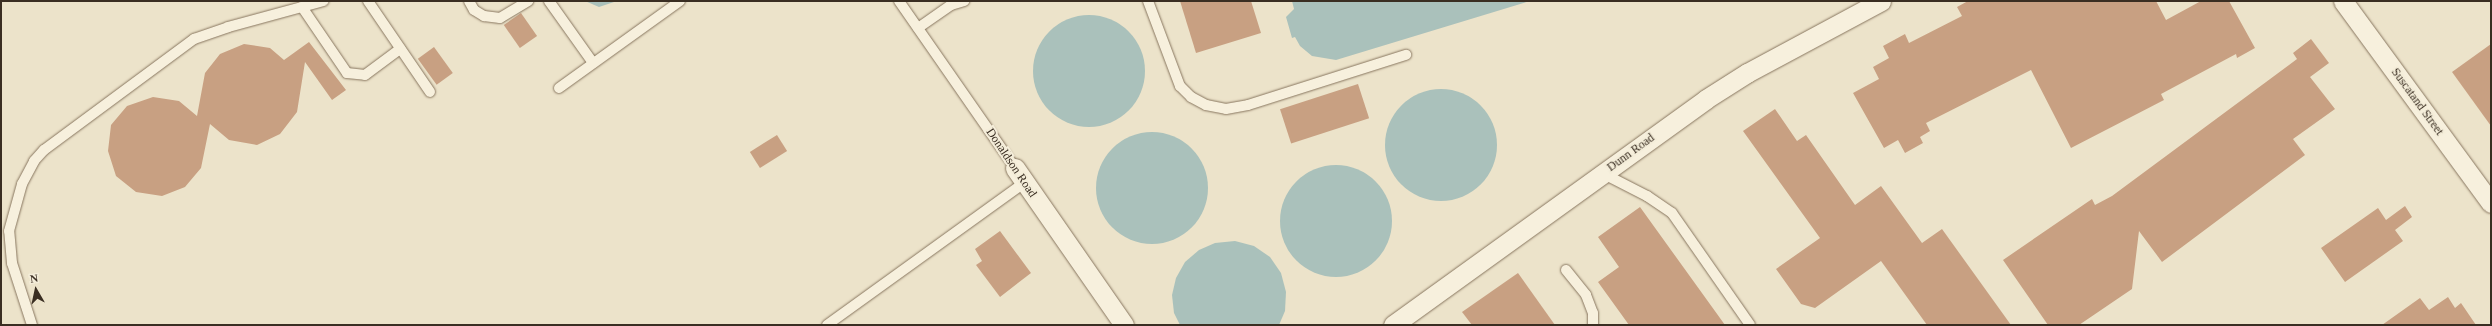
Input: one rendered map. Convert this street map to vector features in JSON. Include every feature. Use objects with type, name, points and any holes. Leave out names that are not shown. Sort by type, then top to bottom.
[{"type":"street","name":"Dunn Road","points":[[1394,325],[1706,99],[1747,73],[1881,1]]},
{"type":"street","name":"Suscatand Street","points":[[2343,1],[2491,203]]},
{"type":"street","name":"Donaldson Road","points":[[1019,176],[1124,325]]},
{"type":"lane","points":[[32,325],[12,263],[9,231],[22,184],[34,161],[44,150],[194,40],[324,1]]},
{"type":"lane","points":[[368,1],[430,92]]},
{"type":"lane","points":[[469,1],[474,10],[484,16],[500,18],[528,1]]},
{"type":"lane","points":[[549,1],[593,63]]},
{"type":"lane","points":[[559,88],[680,1]]},
{"type":"lane","name":"Donaldson Road","points":[[899,1],[1019,176]]},
{"type":"lane","points":[[918,28],[951,5],[964,1]]},
{"type":"lane","points":[[1148,1],[1180,86],[1191,97],[1206,105],[1226,109],[1248,105],[1406,55]]},
{"type":"lane","points":[[302,7],[347,72],[355,76],[365,75],[400,48]]},
{"type":"lane","points":[[1602,173],[1647,196],[1672,213],[1750,325]]},
{"type":"lane","points":[[827,325],[1019,176]]},
{"type":"lane","points":[[1566,270],[1586,295],[1593,313],[1593,325]]},
{"type":"water","points":[[585,1],[617,1],[599,7]]},
{"type":"water","points":[[1292,1],[1530,1],[1336,60],[1312,56],[1300,46],[1295,37],[1292,38],[1286,17],[1294,9]]},
{"type":"water","points":[[1089,15],[1111,19],[1129,31],[1141,49],[1145,71],[1141,93],[1129,111],[1111,123],[1089,127],[1067,123],[1049,111],[1037,93],[1033,71],[1037,49],[1049,31],[1067,19]]},
{"type":"water","points":[[1441,89],[1463,93],[1481,105],[1493,123],[1497,145],[1493,167],[1481,185],[1463,197],[1441,201],[1419,197],[1401,185],[1389,167],[1385,145],[1389,123],[1401,105],[1419,93]]},
{"type":"water","points":[[1152,132],[1174,136],[1192,148],[1204,166],[1208,188],[1204,210],[1192,228],[1174,240],[1152,244],[1130,240],[1112,228],[1100,210],[1096,188],[1100,166],[1112,148],[1130,136]]},
{"type":"water","points":[[1336,165],[1358,169],[1376,181],[1388,199],[1392,221],[1388,243],[1376,261],[1358,273],[1336,277],[1314,273],[1296,261],[1284,243],[1280,221],[1284,199],[1296,181],[1314,169]]},
{"type":"water","points":[[1235,241],[1254,246],[1270,257],[1281,273],[1286,292],[1285,311],[1279,325],[1180,325],[1174,313],[1172,295],[1176,278],[1185,262],[1199,250],[1215,243]]},
{"type":"building","points":[[1180,1],[1251,1],[1261,33],[1196,53]]},
{"type":"building","points":[[1968,1],[2156,1],[2166,20],[2201,1],[2229,1],[2255,48],[2237,58],[2236,54],[2161,94],[2164,100],[2071,148],[2031,70],[1926,123],[1930,131],[1920,137],[1923,143],[1905,153],[1898,140],[1884,148],[1853,93],[1879,79],[1873,67],[1889,58],[1883,46],[1905,34],[1909,43],[1962,16],[1957,7]]},
{"type":"building","points":[[521,13],[537,36],[520,48],[504,25]]},
{"type":"building","points":[[2311,39],[2329,63],[2310,77],[2335,109],[2293,139],[2305,155],[2162,262],[2139,231],[2132,289],[2079,325],[2048,325],[2003,260],[2092,199],[2095,205],[2112,196],[2297,59],[2293,53]]},
{"type":"building","points":[[309,42],[346,90],[332,100],[305,62],[297,112],[280,134],[257,145],[229,140],[210,124],[201,168],[185,187],[162,196],[136,192],[116,176],[108,151],[111,125],[127,106],[153,97],[179,101],[197,116],[205,73],[220,54],[244,44],[270,48],[284,60]]},
{"type":"building","points":[[2491,44],[2491,126],[2452,72]]},
{"type":"building","points":[[434,47],[453,73],[437,85],[418,59]]},
{"type":"building","points":[[1358,84],[1369,118],[1291,144],[1280,109]]},
{"type":"building","points":[[1775,109],[1797,141],[1806,135],[1855,205],[1881,186],[1922,243],[1942,229],[2011,325],[1927,325],[1881,261],[1815,308],[1801,304],[1776,269],[1820,238],[1743,131]]},
{"type":"building","points":[[777,135],[787,151],[760,168],[750,152]]},
{"type":"building","points":[[2405,206],[2412,217],[2395,230],[2403,241],[2345,282],[2321,248],[2378,208],[2386,220]]},
{"type":"building","points":[[1640,207],[1725,325],[1629,325],[1598,282],[1619,267],[1598,237]]},
{"type":"building","points":[[1000,231],[1031,273],[1000,297],[976,265],[982,261],[975,249]]},
{"type":"building","points":[[1518,273],[1555,325],[1472,325],[1462,312]]},
{"type":"building","points":[[2448,297],[2455,308],[2461,303],[2476,325],[2382,325],[2420,298],[2429,310]]}]
